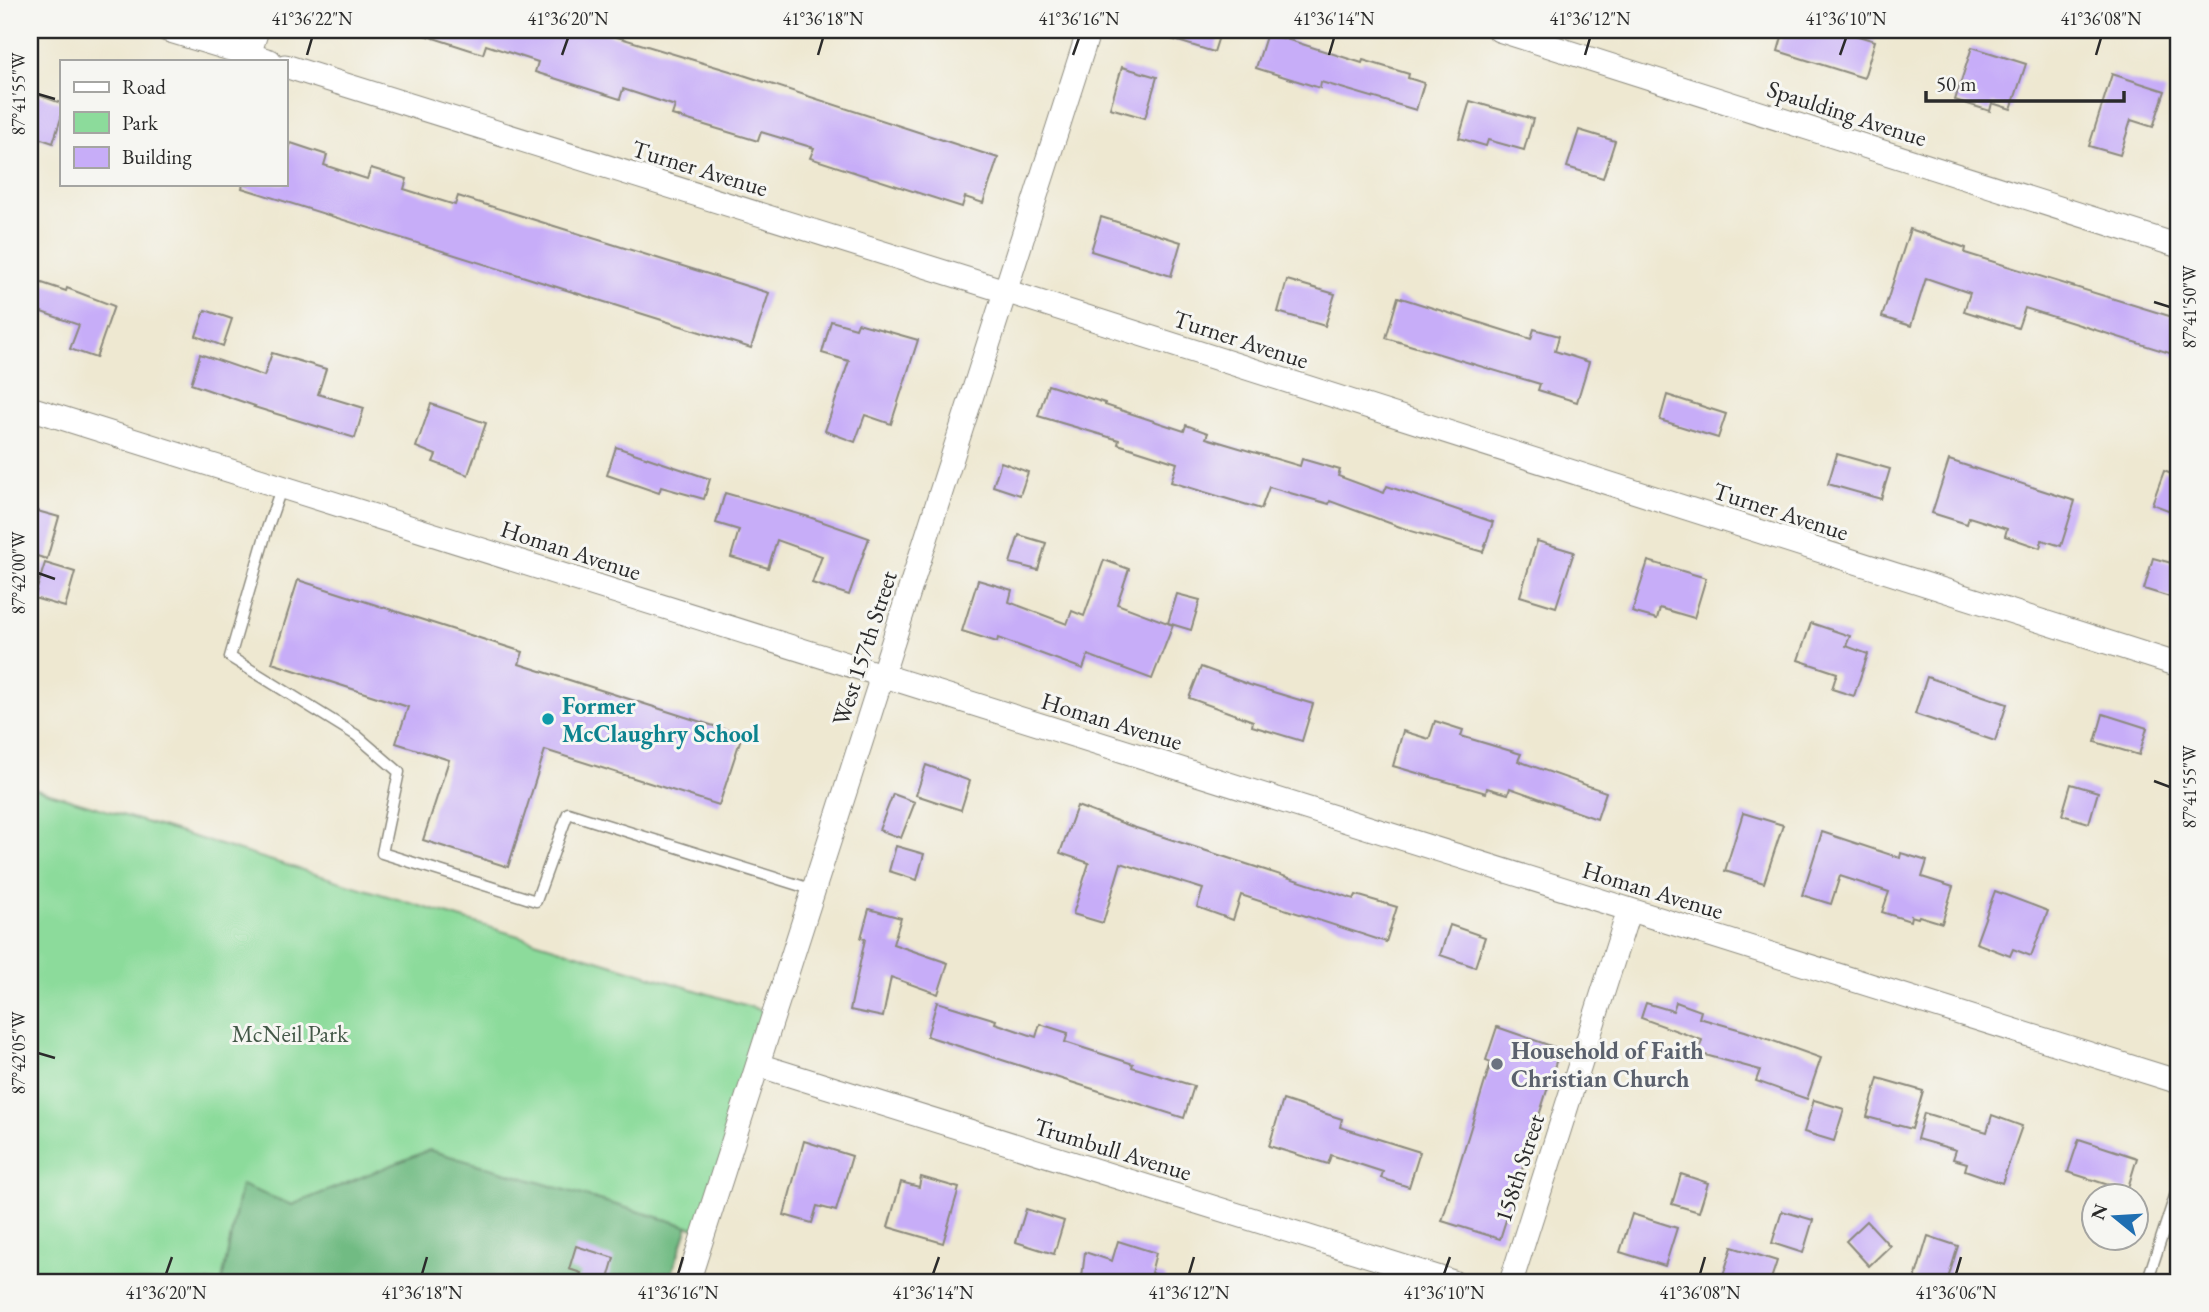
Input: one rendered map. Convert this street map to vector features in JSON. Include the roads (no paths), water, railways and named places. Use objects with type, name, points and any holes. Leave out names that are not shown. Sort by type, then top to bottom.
[{"type":"street","points":[[167,30],[260,58],[257,30]]},
{"type":"street","name":"West 157th Street","points":[[688,1282],[1089,30]]},
{"type":"street","name":"Spaulding Avenue","points":[[1499,30],[2179,246]]},
{"type":"street","name":"Turner Avenue","points":[[287,67],[1005,291],[2179,665]]},
{"type":"street","name":"Homan Avenue","points":[[30,408],[2179,1083]]},
{"type":"street","name":"158th Street","points":[[1511,1282],[1629,910]]},
{"type":"street","name":"Trumbull Avenue","points":[[758,1065],[1453,1282]]},
{"type":"lane","points":[[282,486],[230,657],[355,735],[399,772],[382,853],[537,901],[568,813],[814,890]]},
{"type":"lane","points":[[2147,1282],[2179,1184]]},
{"type":"place","name":"Former McClaughry School","points":[[548,719]]},
{"type":"place","name":"Household of Faith Christian Church","points":[[1497,1064]]},
{"type":"park label","name":"McNeil Park","points":[[290,1033]]}]
